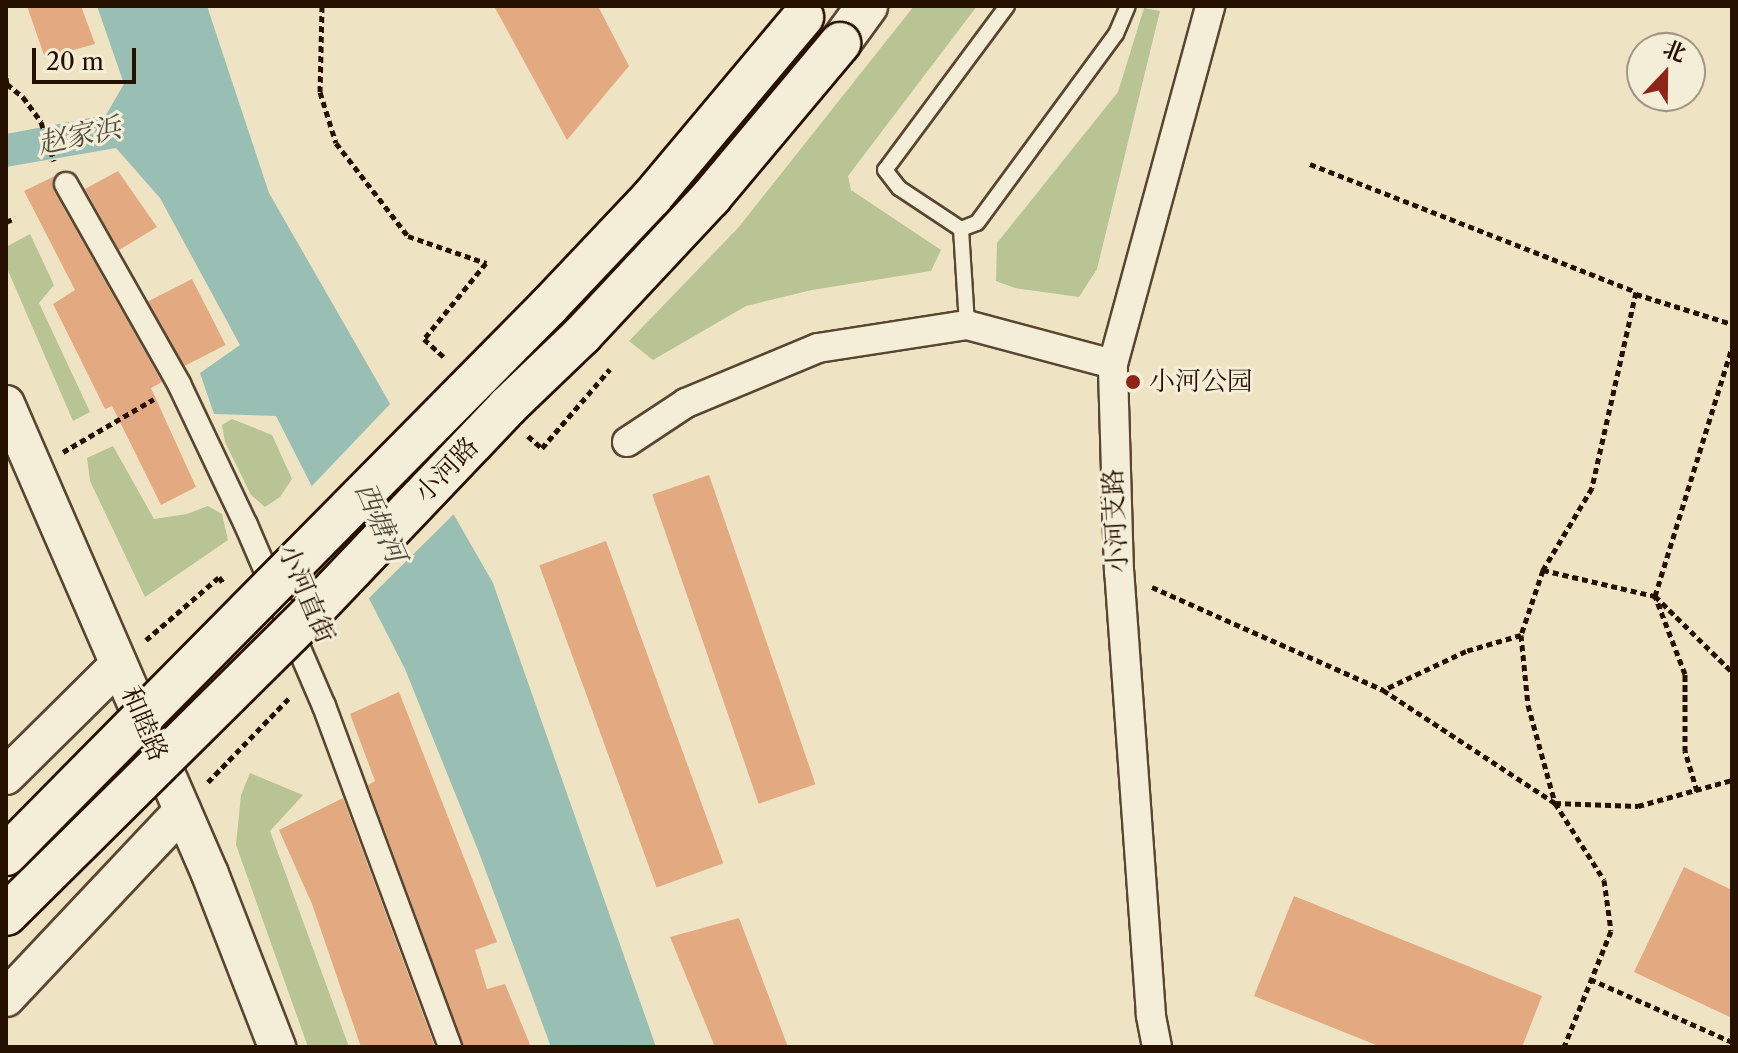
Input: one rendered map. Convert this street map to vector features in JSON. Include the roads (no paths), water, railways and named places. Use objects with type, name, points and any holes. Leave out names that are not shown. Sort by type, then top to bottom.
[{"type":"main road","name":"小河路","points":[[6,915],[302,622],[507,407],[582,335],[711,197],[840,43],[867,6]]},
{"type":"main road","name":"小河路","points":[[6,855],[560,295],[652,197],[806,11]]},
{"type":"street","name":"小河支路","points":[[1157,1047],[1151,1015],[1119,572],[1113,467],[1113,364],[1210,6]]},
{"type":"street","name":"小河直街","points":[[61,176],[179,384],[246,525],[324,706],[450,1047]]},
{"type":"street","points":[[627,442],[686,403],[818,348],[967,325],[1113,364]]},
{"type":"street","name":"和睦路","points":[[6,404],[182,811],[277,1047]]},
{"type":"street","points":[[6,776],[118,665]]},
{"type":"street","points":[[6,998],[182,811]]},
{"type":"lane","points":[[961,229],[899,188],[885,170],[1007,6]]},
{"type":"lane","points":[[961,229],[977,223],[1116,34],[1128,6]]},
{"type":"lane","points":[[961,229],[967,325]]},
{"type":"water","points":[[97,6],[207,6],[269,193],[493,583],[656,1047],[551,1047],[478,850],[405,669],[276,416],[214,414],[200,373],[240,345],[160,198],[116,148],[6,167],[6,134],[106,115],[124,84]]},
{"type":"place","name":"小河公园","points":[[1133,382]]},
{"type":"water label","name":"赵家浜","points":[[79,135]]},
{"type":"water label","name":"西塘河","points":[[381,522]]}]
